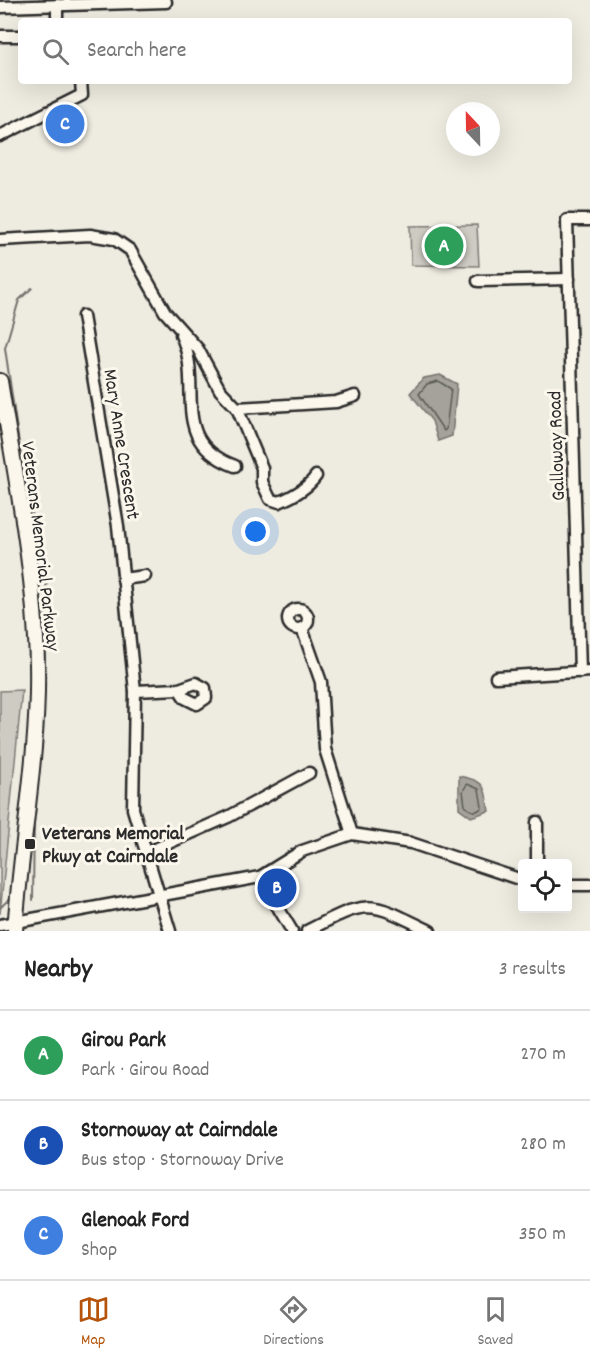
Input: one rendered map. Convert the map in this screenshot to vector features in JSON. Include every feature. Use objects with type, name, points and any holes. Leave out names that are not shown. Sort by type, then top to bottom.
[{"type":"main road","name":"Veterans Memorial Parkway","points":[[0,381],[35,608],[37,667],[33,764],[15,926]]},
{"type":"street","points":[[0,6],[166,2]]},
{"type":"street","points":[[57,5],[57,18]]},
{"type":"street","points":[[0,36],[18,36]]},
{"type":"street","points":[[0,136],[82,95],[81,84]]},
{"type":"street","name":"Galloway Road","points":[[585,671],[567,220],[590,220]]},
{"type":"street","points":[[0,240],[90,235],[114,239],[130,250],[165,312],[198,350],[220,390],[237,408],[262,468],[262,482],[270,499],[279,502],[292,496],[311,484],[316,476]]},
{"type":"street","points":[[478,281],[568,279]]},
{"type":"street","name":"Mary Anne Crescent","points":[[83,316],[118,526],[135,691],[133,809],[170,931]]},
{"type":"street","points":[[179,329],[191,364],[192,388],[189,410],[192,423],[201,441],[213,454],[235,466]]},
{"type":"street","points":[[237,408],[336,402],[355,396]]},
{"type":"street","points":[[123,579],[145,576]]},
{"type":"street","points":[[302,628],[321,682],[325,749],[352,834]]},
{"type":"street","points":[[496,677],[585,671]]},
{"type":"street","points":[[135,691],[179,689]]},
{"type":"street","points":[[146,853],[228,817],[309,773]]},
{"type":"street","points":[[537,822],[537,859]]},
{"type":"street","points":[[0,925],[15,926],[260,878],[302,851],[352,834],[411,843],[518,879]]},
{"type":"street","points":[[260,878],[292,931]]},
{"type":"street","points":[[572,885],[590,885]]},
{"type":"street","points":[[307,931],[346,910],[366,906],[389,911],[430,931]]},
{"type":"shaded area","points":[[477,225],[479,266],[411,265],[410,226]]},
{"type":"shaded area","points":[[22,690],[0,914],[0,691]]},
{"type":"water","points":[[440,375],[457,384],[452,436],[438,441],[432,421],[410,393],[424,378]]},
{"type":"water","points":[[459,776],[475,780],[483,786],[489,811],[471,817],[459,808]]},
{"type":"waterway","points":[[32,288],[19,300],[5,348],[28,505],[39,529],[47,556],[44,691]]},
{"type":"waterway","points":[[33,900],[34,813]]},
{"type":"waterway","points":[[0,908],[9,899]]},
{"type":"place","name":"Glenoak Ford","points":[[65,124]]},
{"type":"place","name":"Girou Park","points":[[444,246]]},
{"type":"place","name":"Veterans Memorial Pkwy at Cairndale","points":[[30,844]]},
{"type":"place","name":"Stornoway at Cairndale","points":[[277,888]]}]
